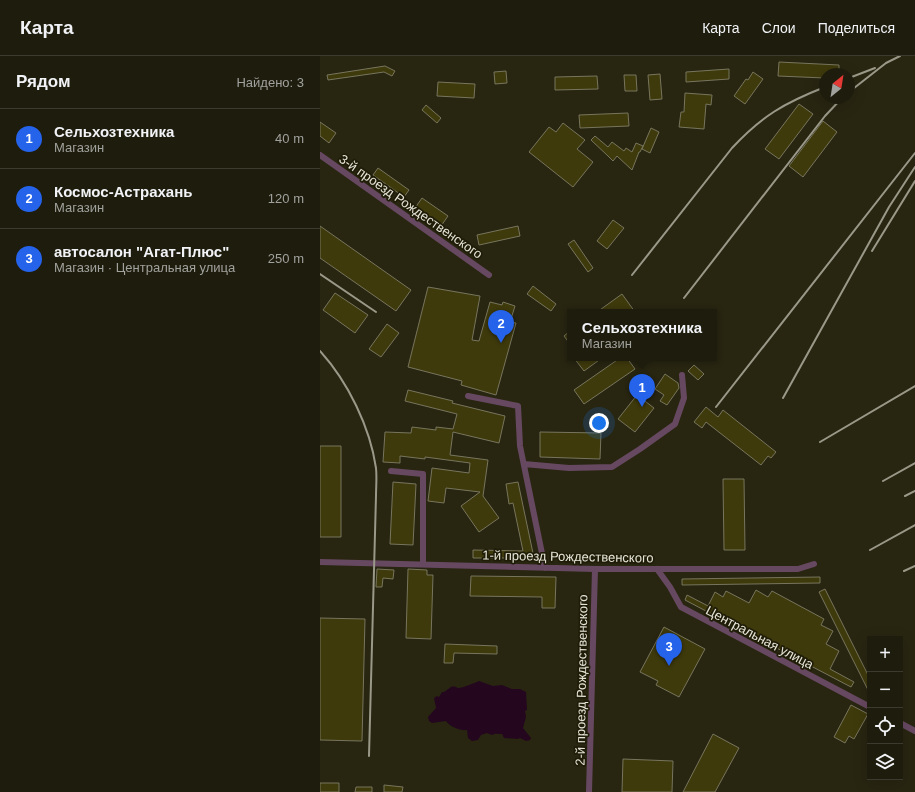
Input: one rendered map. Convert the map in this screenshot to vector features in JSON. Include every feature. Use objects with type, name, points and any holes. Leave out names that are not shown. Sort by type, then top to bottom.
[{"type":"street","name":"3-й проезд Рождественского","points":[[320,155],[490,275]]},
{"type":"street","points":[[524,464],[569,468],[612,467],[675,424],[684,398],[682,375]]},
{"type":"street","points":[[468,396],[518,406],[520,446],[545,568]]},
{"type":"street","points":[[391,471],[423,474],[423,564]]},
{"type":"street","name":"1-й проезд Рождественского","points":[[320,562],[594,569],[798,569],[814,564]]},
{"type":"street","name":"2-й проезд Рождественского","points":[[589,792],[594,569]]},
{"type":"street","name":"Центральная улица","points":[[657,569],[670,587],[680,608],[867,705]]},
{"type":"street","points":[[903,725],[915,731]]},
{"type":"shaded area","points":[[479,681],[493,686],[502,685],[526,692],[527,710],[525,711],[526,717],[523,728],[531,738],[530,740],[526,741],[520,738],[504,738],[502,734],[492,735],[487,733],[481,735],[478,740],[472,741],[468,738],[467,730],[456,728],[446,721],[432,723],[429,721],[428,717],[436,708],[434,698],[437,696],[439,697],[442,692],[451,687],[460,688]]},
{"type":"building","points":[[779,62],[839,65],[839,68],[819,68],[819,78],[778,76]]},
{"type":"building","points":[[385,66],[395,71],[392,76],[384,72],[328,80],[327,75]]},
{"type":"building","points":[[729,69],[729,79],[686,82],[686,72]]},
{"type":"building","points":[[506,71],[507,83],[495,84],[494,72]]},
{"type":"building","points":[[753,72],[763,79],[745,104],[734,96]]},
{"type":"building","points":[[660,74],[662,99],[650,100],[648,75]]},
{"type":"building","points":[[624,75],[636,75],[637,91],[625,91]]},
{"type":"building","points":[[597,76],[598,89],[555,90],[555,77]]},
{"type":"building","points":[[438,82],[475,84],[474,98],[437,96]]},
{"type":"building","points":[[685,93],[712,95],[711,105],[706,104],[704,129],[679,127],[681,112],[684,112]]},
{"type":"building","points":[[799,104],[813,114],[779,159],[765,149]]},
{"type":"building","points":[[426,105],[441,118],[437,123],[422,110]]},
{"type":"building","points":[[628,113],[629,126],[580,128],[579,115]]},
{"type":"building","points":[[823,121],[837,132],[803,177],[789,166]]},
{"type":"building","points":[[320,122],[336,133],[329,143],[320,136]]},
{"type":"building","points":[[563,123],[585,140],[577,149],[593,162],[573,187],[529,152],[549,127],[556,132]]},
{"type":"building","points":[[651,128],[659,132],[650,153],[642,149]]},
{"type":"building","points":[[595,136],[608,147],[612,142],[624,151],[626,148],[632,152],[636,143],[643,146],[632,170],[617,156],[613,161],[591,140]]},
{"type":"building","points":[[378,168],[409,190],[404,197],[373,175]]},
{"type":"building","points":[[422,198],[448,216],[441,226],[415,208]]},
{"type":"building","points":[[613,220],[624,228],[607,249],[597,241]]},
{"type":"building","points":[[320,226],[411,290],[396,311],[320,258]]},
{"type":"building","points":[[518,226],[520,236],[479,245],[477,235]]},
{"type":"building","points":[[574,240],[593,268],[588,272],[568,244]]},
{"type":"building","points":[[533,286],[556,304],[551,311],[527,294]]},
{"type":"building","points":[[428,287],[480,296],[472,340],[479,341],[490,302],[502,305],[503,302],[515,306],[510,322],[516,323],[496,395],[461,385],[462,381],[408,367]]},
{"type":"building","points":[[335,293],[368,315],[355,333],[323,310]]},
{"type":"building","points":[[622,294],[633,309],[601,309]]},
{"type":"building","points":[[387,324],[399,333],[381,357],[369,349]]},
{"type":"building","points":[[576,361],[598,361],[584,371]]},
{"type":"building","points":[[616,361],[629,361],[635,369],[584,404],[574,390]]},
{"type":"building","points":[[694,365],[704,374],[698,380],[688,371]]},
{"type":"building","points":[[665,374],[678,383],[679,388],[667,405],[660,401],[664,395],[655,389]]},
{"type":"building","points":[[408,390],[505,416],[499,443],[453,432],[450,455],[488,460],[483,496],[499,518],[479,532],[461,506],[480,492],[446,488],[444,503],[428,501],[432,468],[469,473],[470,463],[425,457],[425,459],[400,456],[400,463],[383,462],[385,432],[411,433],[412,427],[436,430],[436,427],[453,429],[457,414],[405,401]]},
{"type":"building","points":[[637,395],[654,408],[635,432],[618,419]]},
{"type":"building","points":[[706,407],[718,417],[723,410],[776,452],[771,458],[768,456],[761,465],[706,422],[702,428],[694,422]]},
{"type":"building","points":[[540,432],[601,433],[600,459],[540,457]]},
{"type":"building","points":[[320,446],[341,446],[341,537],[320,537]]},
{"type":"building","points":[[723,479],[744,479],[745,550],[724,550]]},
{"type":"building","points":[[393,482],[416,484],[413,545],[390,544]]},
{"type":"building","points":[[518,482],[534,558],[473,558],[473,550],[523,551],[513,503],[509,504],[506,484]]},
{"type":"building","points":[[377,569],[394,570],[393,579],[383,578],[382,587],[376,587]]},
{"type":"building","points":[[408,569],[427,570],[427,575],[433,575],[431,639],[406,638]]},
{"type":"building","points":[[471,576],[556,577],[555,608],[542,608],[542,597],[470,596]]},
{"type":"building","points":[[820,577],[820,583],[682,585],[682,579]]},
{"type":"building","points":[[825,589],[867,673],[867,688],[819,592]]},
{"type":"building","points":[[756,590],[768,597],[772,591],[824,619],[821,625],[833,631],[826,644],[839,651],[830,669],[854,682],[851,687],[685,600],[687,595],[708,606],[715,592],[723,597],[726,591],[749,603]]},
{"type":"building","points":[[320,618],[365,619],[362,741],[320,740]]},
{"type":"building","points":[[664,627],[705,649],[679,697],[656,685],[658,681],[640,672]]},
{"type":"building","points":[[445,644],[497,646],[497,654],[454,653],[453,663],[444,663]]},
{"type":"building","points":[[851,705],[867,713],[854,739],[849,736],[845,743],[834,737]]},
{"type":"building","points":[[713,734],[739,748],[715,792],[683,792]]},
{"type":"building","points":[[623,759],[673,761],[672,792],[622,792]]},
{"type":"building","points":[[320,783],[339,783],[339,792],[320,792]]},
{"type":"building","points":[[384,785],[403,787],[402,792],[384,792]]},
{"type":"building","points":[[356,787],[372,787],[372,792],[355,792]]},
{"type":"railway","points":[[855,87],[886,63],[900,56]]},
{"type":"railway","points":[[855,76],[875,68]]},
{"type":"railway","points":[[632,275],[732,148],[753,127],[785,105],[819,90]]},
{"type":"railway","points":[[684,298],[825,116],[836,104]]},
{"type":"railway","points":[[716,407],[915,153]]},
{"type":"railway","points":[[783,398],[889,207],[915,167]]},
{"type":"railway","points":[[872,251],[915,181]]},
{"type":"railway","points":[[320,274],[376,312]]},
{"type":"railway","points":[[320,351],[340,377],[356,406],[369,437],[376,468],[369,756]]},
{"type":"railway","points":[[820,442],[915,386]]},
{"type":"railway","points":[[883,481],[915,463]]},
{"type":"railway","points":[[905,496],[915,491]]},
{"type":"railway","points":[[870,550],[915,525]]},
{"type":"railway","points":[[904,571],[915,566]]},
{"type":"place","name":"Космос-Астрахань","points":[[501,343]]},
{"type":"place","name":"Сельхозтехника","points":[[642,407]]},
{"type":"place","name":"автосалон \"Агат-Плюс\"","points":[[669,666]]}]
